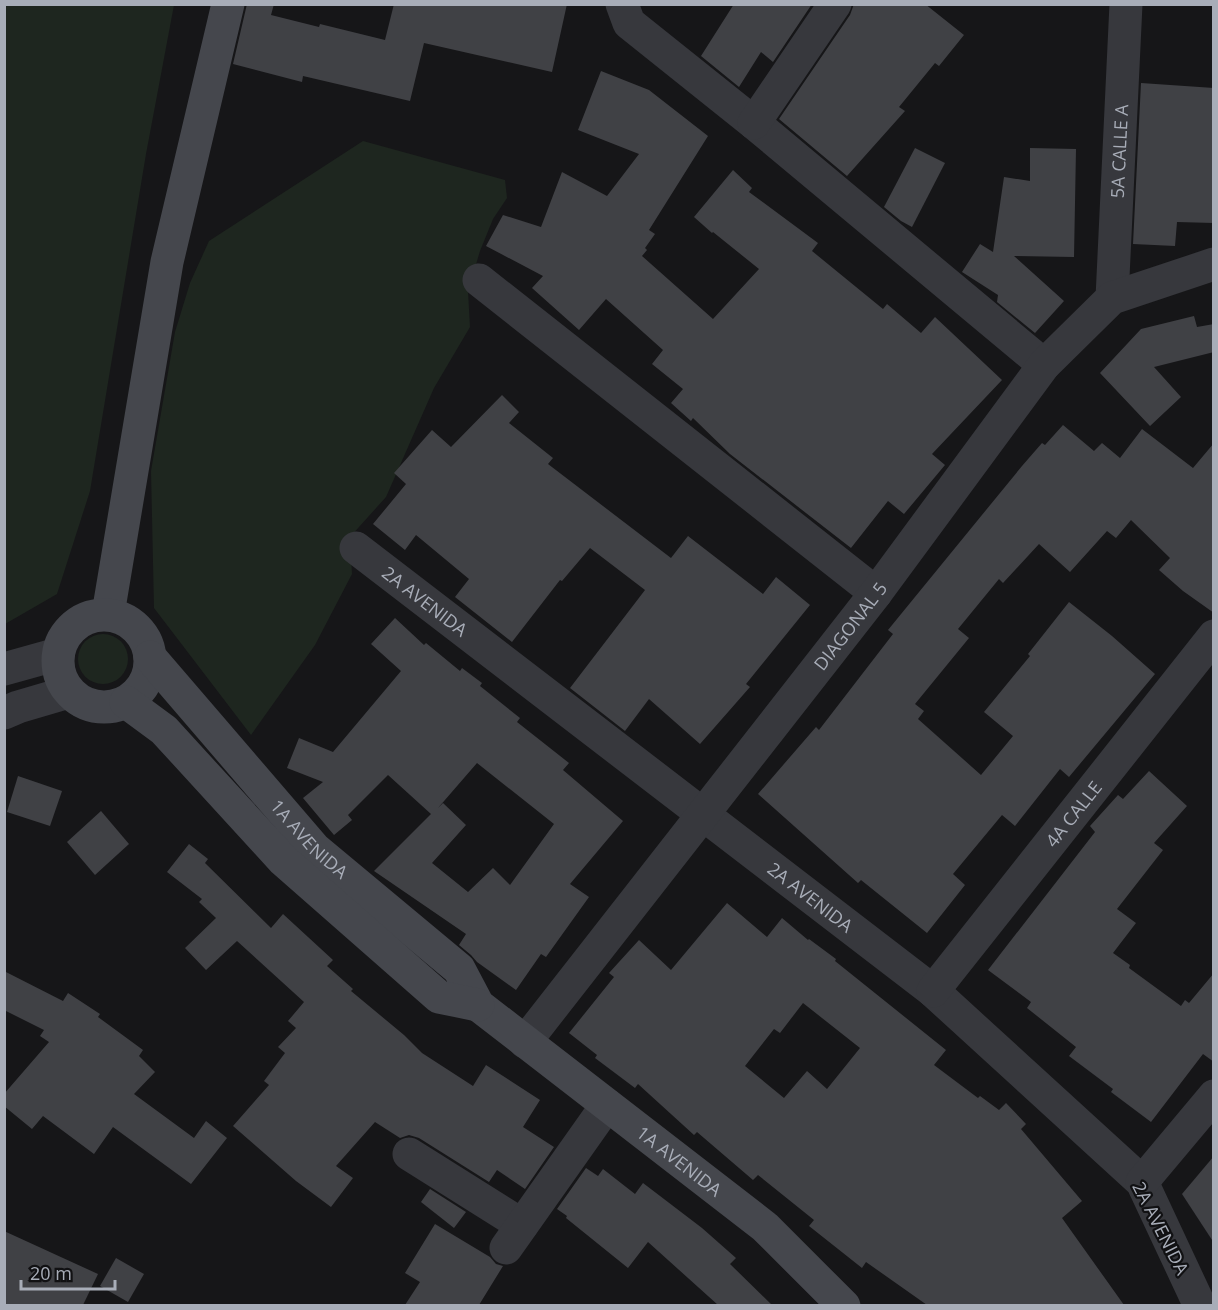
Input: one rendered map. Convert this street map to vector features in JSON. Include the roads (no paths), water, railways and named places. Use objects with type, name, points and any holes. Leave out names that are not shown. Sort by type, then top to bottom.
[{"type":"main road","points":[[108,614],[167,262],[228,4]]},
{"type":"main road","points":[[108,614],[124,619],[137,628],[146,641],[150,657],[148,675],[140,691],[126,702],[111,707],[96,707],[81,702],[69,692],[58,668],[58,654],[64,638],[75,624],[90,616],[108,614]]},
{"type":"main road","name":"1A AVENIDA","points":[[150,657],[315,849],[459,969],[478,1005],[765,1227],[844,1305]]},
{"type":"main road","name":"1A AVENIDA","points":[[126,702],[164,730],[283,860],[439,997],[478,1005]]},
{"type":"street","points":[[622,4],[629,23],[754,123],[1044,365]]},
{"type":"street","points":[[754,123],[835,4]]},
{"type":"street","name":"5A CALLE A","points":[[1112,298],[1126,4]]},
{"type":"street","name":"DIAGONAL 5","points":[[525,1042],[876,593],[1044,365],[1112,298],[1214,264]]},
{"type":"street","points":[[479,280],[876,593]]},
{"type":"street","name":"2A AVENIDA","points":[[356,548],[933,991],[1142,1182],[1200,1305]]},
{"type":"street","name":"4A CALLE","points":[[933,991],[1214,636]]},
{"type":"street","points":[[4,669],[58,654]]},
{"type":"street","points":[[4,713],[69,692]]},
{"type":"street","points":[[1142,1182],[1214,1096]]},
{"type":"street","points":[[409,1154],[514,1237],[607,1105]]}]
